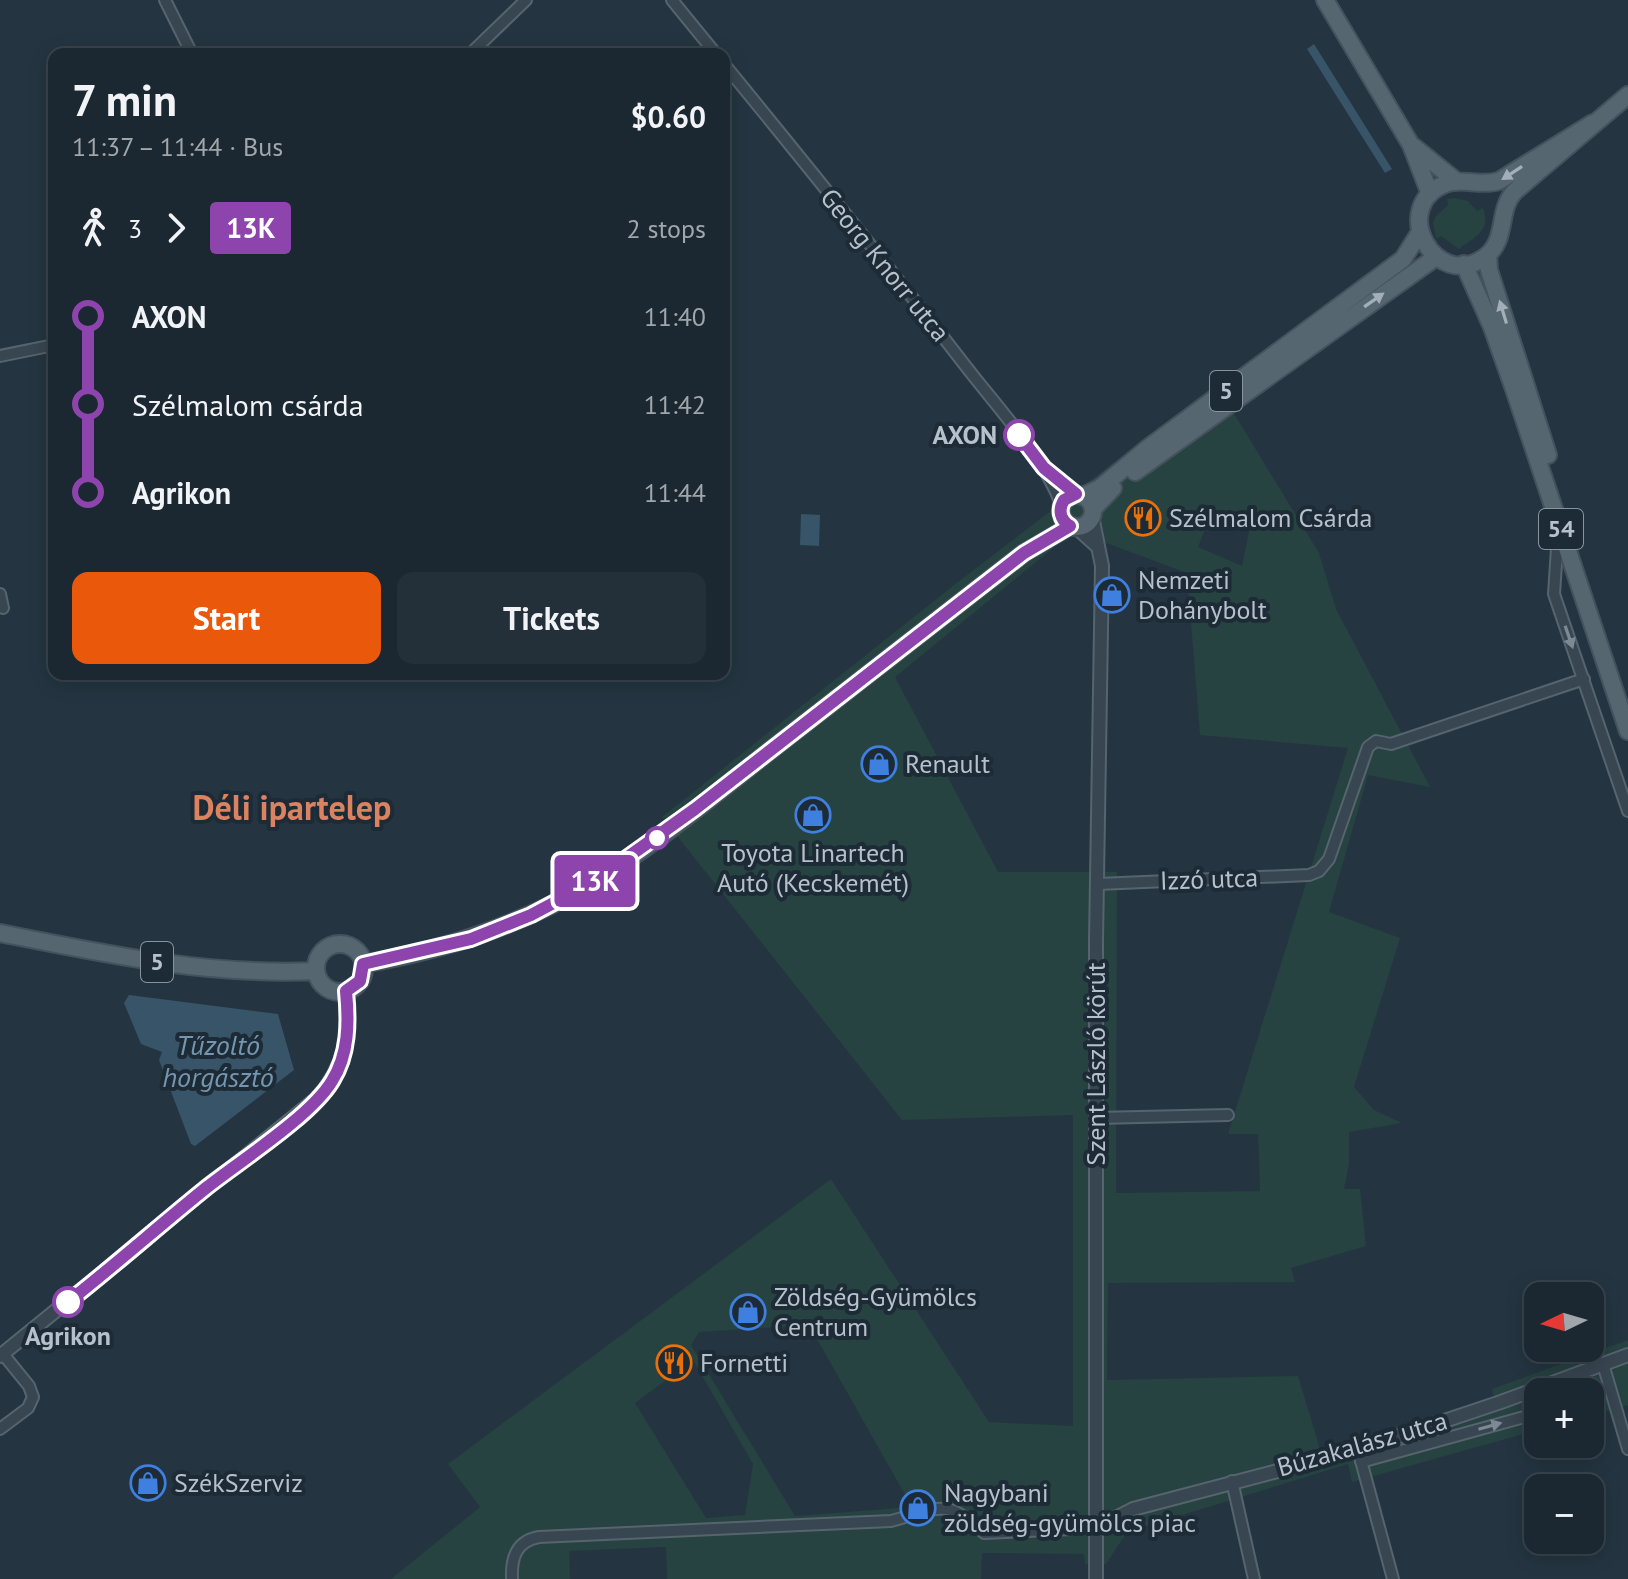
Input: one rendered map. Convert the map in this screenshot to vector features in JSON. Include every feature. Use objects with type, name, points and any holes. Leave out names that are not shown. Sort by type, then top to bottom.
[{"type":"main road","points":[[1325,0],[1411,145],[1430,194],[1456,181],[1477,184],[1499,181],[1593,123]]},
{"type":"main road","points":[[1420,232],[1424,243],[1436,257],[1452,264],[1464,264],[1488,255],[1498,242],[1506,203],[1514,192],[1628,95]]},
{"type":"main road","points":[[1411,145],[1456,181]]},
{"type":"main road","points":[[1477,184],[1494,198],[1502,219]]},
{"type":"main road","name":"5","points":[[1307,339],[1403,259],[1420,232],[1421,209],[1430,194]]},
{"type":"main road","name":"54","points":[[1488,255],[1489,270],[1628,700]]},
{"type":"main road","name":"5","points":[[1067,518],[1086,524],[1086,504],[1100,488],[1148,448],[1307,339],[1436,257]]},
{"type":"main road","name":"54","points":[[1464,264],[1492,327],[1628,731]]},
{"type":"main road","name":"5","points":[[1067,518],[1067,497],[1086,504]]},
{"type":"main road","name":"5","points":[[363,964],[471,939],[531,915],[593,882],[692,811],[1067,518]]},
{"type":"main road","name":"5","points":[[0,933],[111,955],[213,969],[316,971]]},
{"type":"main road","points":[[340,944],[357,952],[363,964],[360,981],[346,991],[326,988],[316,971],[322,952],[340,944]]},
{"type":"street","points":[[165,0],[189,48]]},
{"type":"street","points":[[476,48],[526,0]]},
{"type":"street","points":[[672,0],[711,48]]},
{"type":"street","name":"Georg Knorr utca","points":[[730,71],[870,241],[1044,468],[1086,504]]},
{"type":"street","points":[[0,356],[48,346]]},
{"type":"street","name":"Georg Knorr utca","points":[[1044,468],[1067,518]]},
{"type":"street","name":"Szent László körút","points":[[1086,504],[1102,566],[1096,1118],[1096,1579]]},
{"type":"street","points":[[1067,518],[1100,549]]},
{"type":"street","points":[[1559,521],[1554,594],[1628,811]]},
{"type":"street","points":[[0,594],[3,608]]},
{"type":"street","name":"Izzó utca","points":[[1098,884],[1309,875],[1319,871],[1329,859],[1368,747],[1376,741],[1391,744],[1584,679]]},
{"type":"street","points":[[0,1429],[28,1408],[33,1397],[29,1386],[2,1355],[308,1108],[327,1088],[344,1051],[348,1025],[346,991]]},
{"type":"street","points":[[1096,1118],[1228,1115]]},
{"type":"street","name":"Búzakalász utca","points":[[1360,1456],[1628,1355]]},
{"type":"street","points":[[1603,1364],[1628,1449]]},
{"type":"street","name":"Búzakalász utca","points":[[1096,1528],[1133,1509],[1232,1481],[1360,1456],[1524,1417]]},
{"type":"street","points":[[1360,1456],[1393,1579]]},
{"type":"street","points":[[1232,1481],[1254,1579]]},
{"type":"street","points":[[512,1579],[518,1547],[529,1539],[539,1537],[891,1521],[917,1512],[945,1508],[956,1510],[984,1533],[1096,1528]]},
{"type":"green space","points":[[1447,199],[1468,201],[1477,211],[1483,208],[1485,216],[1480,233],[1459,249],[1441,236],[1436,239],[1433,223],[1448,205]]},
{"type":"green space","points":[[1216,384],[1319,553],[1336,609],[1430,787],[1368,775],[1329,912],[1400,938],[1354,1087],[1374,1110],[1402,1123],[1349,1132],[1349,1164],[1344,1189],[1360,1189],[1366,1246],[1291,1268],[1295,1282],[1108,1283],[1107,1380],[1298,1376],[1320,1449],[1494,1397],[1492,1389],[1567,1362],[1604,1362],[1604,1349],[1628,1340],[1628,1405],[1604,1412],[1604,1378],[1524,1378],[1524,1434],[1352,1482],[1348,1464],[1127,1532],[1106,1564],[1085,1564],[1084,1554],[982,1553],[981,1579],[667,1579],[666,1547],[569,1551],[570,1579],[391,1579],[480,1507],[448,1464],[831,1179],[989,1422],[1073,1426],[1073,1115],[902,1120],[662,817],[958,582]],"holes":[[[1210,517],[1250,526],[1242,566],[1198,547]],[[1074,531],[1187,573],[1200,735],[1348,748],[1228,1134],[1258,1134],[1260,1191],[1116,1193],[1117,872],[998,872],[895,677]],[[809,1325],[912,1507],[795,1516],[691,1345],[699,1332]],[[693,1360],[753,1464],[745,1515],[706,1518],[635,1403]]]},
{"type":"water","points":[[1314,44],[1392,169],[1385,173],[1307,49]]},
{"type":"water","points":[[801,514],[820,515],[819,546],[800,545]]},
{"type":"water","name":"Tűzoltó horgásztó","points":[[129,995],[278,1014],[294,1070],[195,1146],[191,1144],[159,1060],[162,1052],[141,1044],[124,1003]]},
{"type":"bus line","name":"13K","points":[[68,1302],[308,1108],[327,1088],[344,1051],[348,1025],[346,991],[360,981],[363,964],[396,959],[471,939],[531,915],[593,882],[695,809],[1024,553],[1070,526],[1062,518],[1060,509],[1067,497],[1076,494],[1044,468],[1019,435]]},
{"type":"place","name":"AXON","points":[[1019,435]]},
{"type":"place","name":"Szélmalom Csárda","points":[[1143,518]]},
{"type":"place","name":"Nemzeti Dohánybolt","points":[[1112,595]]},
{"type":"place","name":"Renault","points":[[879,764]]},
{"type":"place","name":"Toyota Linartech Autó (Kecskemét)","points":[[813,815]]},
{"type":"place","name":"Agrikon","points":[[68,1302]]},
{"type":"place","name":"Zöldség-Gyümölcs Centrum","points":[[748,1312]]},
{"type":"place","name":"Fornetti","points":[[674,1363]]},
{"type":"place","name":"SzékSzerviz","points":[[148,1483]]},
{"type":"place","name":"Nagybani zöldség-gyümölcs piac","points":[[918,1508]]},
{"type":"district","name":"Déli ipartelep","points":[[292,808]]}]
